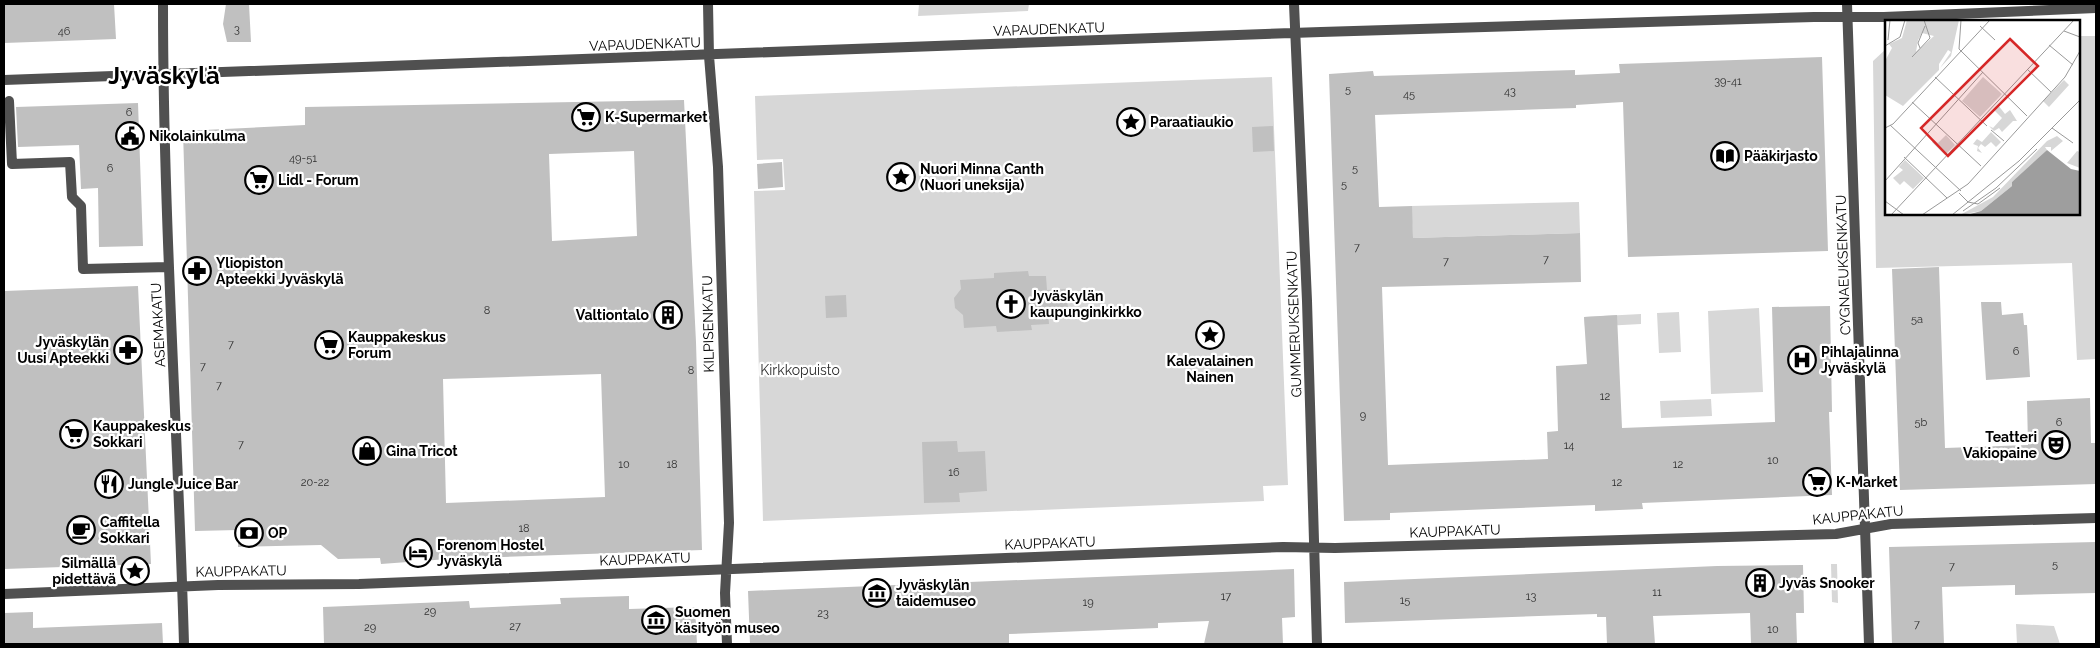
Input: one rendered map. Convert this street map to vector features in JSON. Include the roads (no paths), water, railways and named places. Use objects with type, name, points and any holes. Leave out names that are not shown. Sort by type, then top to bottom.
[{"type":"street","name":"ASEMAKATU","points":[[163,4],[169,267],[184,644]]},
{"type":"street","name":"KILPISENKATU","points":[[708,4],[709,56],[718,167],[729,523],[727,644]]},
{"type":"street","name":"GUMMERUKSENKATU","points":[[1294,4],[1307,301],[1317,644]]},
{"type":"street","name":"CYGNAEUKSENKATU","points":[[1847,4],[1869,644]]},
{"type":"street","name":"VAPAUDENKATU","points":[[4,80],[1295,34],[2096,8]]},
{"type":"street","points":[[10,101],[12,164],[70,162],[72,197],[81,206],[83,269],[169,267]]},
{"type":"street","name":"KAUPPAKATU","points":[[4,594],[183,586],[358,584],[1313,546],[1335,548],[1836,534],[1865,527],[2096,518]]},
{"type":"place","name":"K-Supermarket","points":[[586,117]]},
{"type":"place","name":"Paraatiaukio","points":[[1131,122]]},
{"type":"place","name":"Nikolainkulma","points":[[130,136]]},
{"type":"place","name":"Pääkirjasto","points":[[1725,156]]},
{"type":"place","name":"Nuori Minna Canth (Nuori uneksija)","points":[[901,177]]},
{"type":"place","name":"Lidl - Forum","points":[[259,180]]},
{"type":"place","name":"Yliopiston Apteekki Jyväskylä","points":[[197,271]]},
{"type":"place","name":"Jyväskylän kaupunginkirkko","points":[[1011,304]]},
{"type":"place","name":"Valtiontalo","points":[[668,315]]},
{"type":"place","name":"Kalevalainen Nainen","points":[[1210,335]]},
{"type":"place","name":"Kauppakeskus Forum","points":[[329,345]]},
{"type":"place","name":"Jyväskylän Uusi Apteekki","points":[[128,350]]},
{"type":"place","name":"Pihlajalinna Jyväskylä","points":[[1802,360]]},
{"type":"place","name":"Kauppakeskus Sokkari","points":[[74,434]]},
{"type":"place","name":"Teatteri Vakiopaine","points":[[2056,445]]},
{"type":"place","name":"Gina Tricot","points":[[367,451]]},
{"type":"place","name":"K-Market","points":[[1817,482]]},
{"type":"place","name":"Jungle Juice Bar","points":[[109,484]]},
{"type":"place","name":"Caffitella Sokkari","points":[[81,530]]},
{"type":"place","name":"OP","points":[[249,533]]},
{"type":"place","name":"Forenom Hostel Jyväskylä","points":[[418,553]]},
{"type":"place","name":"Silmällä pidettävä","points":[[135,571]]},
{"type":"place","name":"Jyväs Snooker","points":[[1760,583]]},
{"type":"place","name":"Jyväskylän taidemuseo","points":[[877,593]]},
{"type":"place","name":"Suomen käsityön museo","points":[[656,620]]},
{"type":"district","name":"Jyväskylä","points":[[164,76]]},
{"type":"park label","name":"Kirkkopuisto","points":[[800,370]]}]
